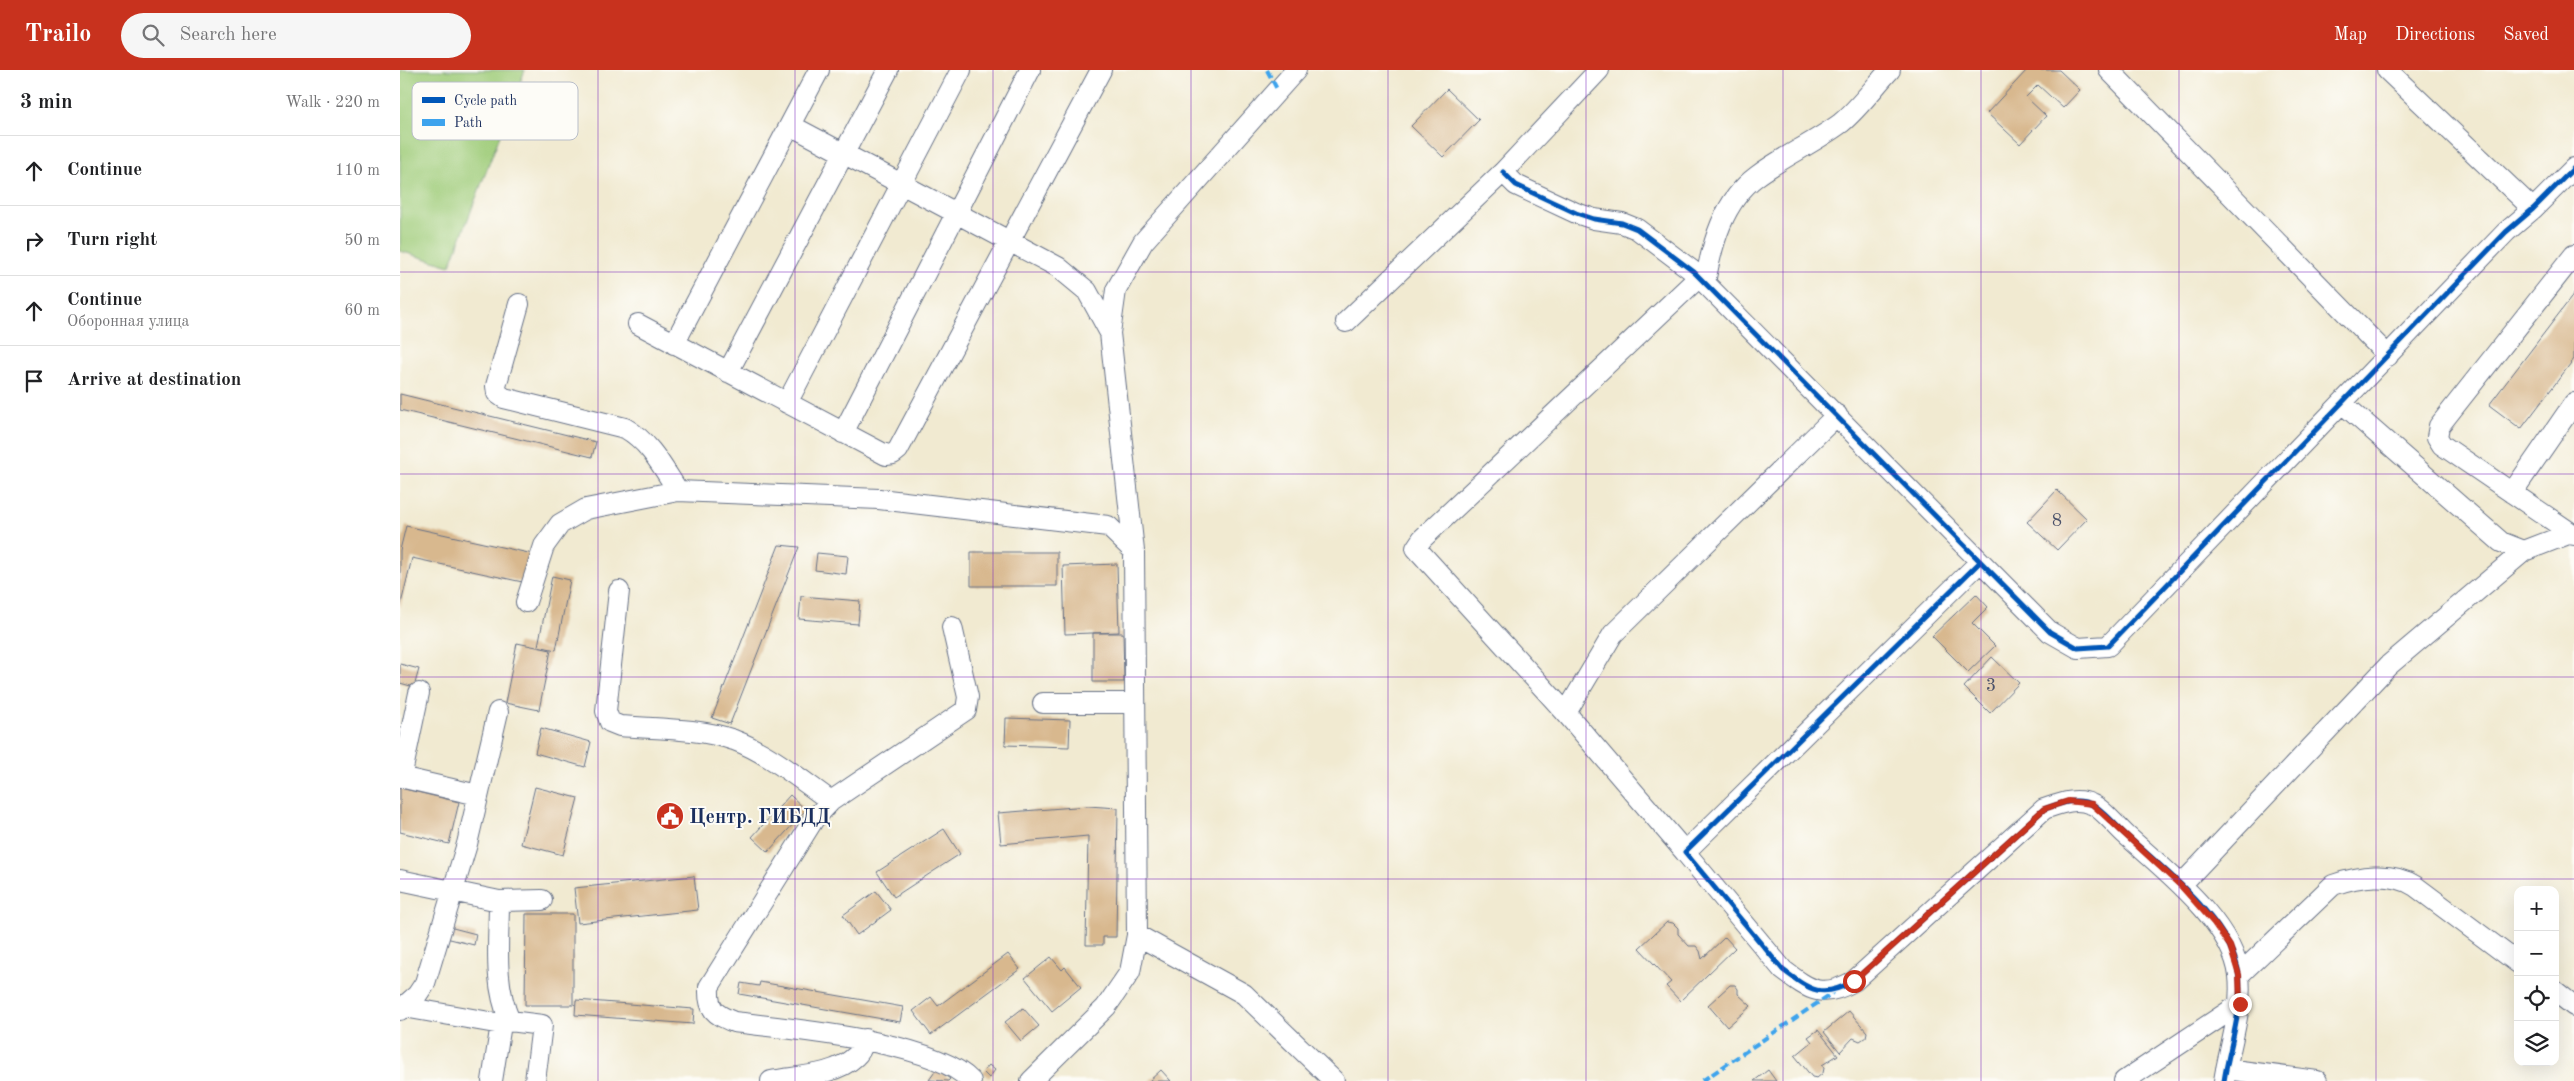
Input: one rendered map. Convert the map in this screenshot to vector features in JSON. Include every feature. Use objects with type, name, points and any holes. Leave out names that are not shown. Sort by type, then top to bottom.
[{"type":"street","points":[[674,344],[819,70]]},
{"type":"street","points":[[728,372],[888,70]]},
{"type":"street","points":[[786,404],[961,70]]},
{"type":"street","points":[[843,433],[1030,70]]},
{"type":"street","points":[[638,324],[786,404],[886,455],[893,454],[898,450],[1102,70]]},
{"type":"street","points":[[1031,1081],[1106,1007],[1130,972],[1137,935],[1134,551],[1110,333],[1116,290],[1143,242],[1296,70]]},
{"type":"street","points":[[1346,322],[1504,172],[1600,70]]},
{"type":"street","points":[[1890,70],[1843,121],[1756,176],[1738,195],[1721,223],[1702,280],[1429,532],[1416,548],[1566,713],[1783,970],[1799,982],[1817,991],[1836,991],[1854,981],[2044,809],[2068,801],[2092,804],[2181,886],[2214,923],[2230,946],[2239,975],[2240,1004],[2225,1075],[2317,1081]]},
{"type":"street","points":[[2110,70],[2388,356]]},
{"type":"street","points":[[2387,70],[2533,209]]},
{"type":"street","points":[[790,125],[1058,267],[1087,291],[1110,333]]},
{"type":"street","points":[[1504,172],[1516,185],[1576,213],[1594,220],[1622,224],[1637,230],[1702,280],[1838,415],[2050,632],[2078,648],[2108,646],[2506,232],[2533,209],[2574,168]]},
{"type":"street","points":[[2573,534],[2442,445],[2437,437],[2439,426],[2574,255]]},
{"type":"street","points":[[519,304],[496,386],[497,392],[504,398],[625,428],[638,435],[648,445],[678,491]]},
{"type":"street","points":[[2342,403],[2501,542],[2524,551]]},
{"type":"street","points":[[2512,493],[2574,403]]},
{"type":"street","points":[[1566,713],[1613,634],[1838,415]]},
{"type":"street","points":[[526,602],[544,546],[560,524],[586,510],[678,491],[879,499],[1108,526],[1134,551]]},
{"type":"street","points":[[2181,886],[2388,664],[2524,551],[2573,534]]},
{"type":"street","points":[[1685,852],[1980,562]]},
{"type":"street","points":[[619,591],[606,711],[610,722],[620,726],[686,731],[734,740],[772,760],[831,801]]},
{"type":"street","points":[[952,627],[968,698],[966,710],[831,801],[814,819],[709,988],[708,1002],[717,1015],[734,1022],[865,1039],[944,1063],[966,1075],[971,1081]]},
{"type":"street","points":[[419,694],[401,778],[478,795]]},
{"type":"street","points":[[1043,703],[1135,703]]},
{"type":"street","points":[[402,1009],[425,983],[452,892],[498,712]]},
{"type":"street","points":[[2239,975],[2333,885],[2349,879],[2391,877],[2405,879],[2514,960]]},
{"type":"street","points":[[400,880],[499,901],[542,900]]},
{"type":"street","points":[[492,1081],[505,1022],[498,973],[499,901]]},
{"type":"street","points":[[1137,935],[1244,994],[1334,1081]]},
{"type":"street","points":[[2559,995],[2574,1006]]},
{"type":"street","points":[[2124,1081],[2240,1004]]},
{"type":"street","points":[[402,1009],[542,1025],[535,1081]]},
{"type":"street","points":[[784,1080],[830,1071],[846,1064],[858,1055],[865,1039]]},
{"type":"green space","points":[[400,70],[525,70],[520,82],[412,82],[412,140],[498,140],[450,266],[400,251]]},
{"type":"building","points":[[2027,70],[2059,70],[2080,90],[2063,108],[2038,85],[2026,97],[2046,116],[2020,144],[1987,113]]},
{"type":"building","points":[[1447,89],[1479,120],[1443,157],[1411,126]]},
{"type":"building","points":[[2574,294],[2574,359],[2521,429],[2489,405]]},
{"type":"building","points":[[400,394],[596,442],[592,457],[400,410]]},
{"type":"building","points":[[2057,490],[2087,519],[2057,550],[2027,522]]},
{"type":"building","points":[[406,526],[533,554],[527,583],[412,558],[400,608],[400,550]]},
{"type":"building","points":[[779,545],[799,547],[730,724],[712,718]]},
{"type":"building","points":[[971,552],[1057,552],[1057,586],[971,586]]},
{"type":"building","points":[[817,553],[848,556],[846,574],[815,570]]},
{"type":"building","points":[[1117,564],[1119,632],[1065,634],[1063,566]]},
{"type":"building","points":[[552,576],[570,580],[556,650],[538,646]]},
{"type":"building","points":[[1976,594],[1988,607],[1972,623],[1995,646],[1968,672],[1932,636]]},
{"type":"building","points":[[801,596],[860,601],[858,624],[799,619]]},
{"type":"building","points":[[1093,633],[1123,633],[1124,682],[1093,682]]},
{"type":"building","points":[[517,643],[551,650],[539,710],[505,703]]},
{"type":"building","points":[[1992,657],[2019,683],[1990,713],[1964,687]]},
{"type":"building","points":[[400,664],[419,669],[414,687],[400,683]]},
{"type":"building","points":[[1006,718],[1070,720],[1069,747],[1005,745]]},
{"type":"building","points":[[541,728],[591,742],[585,767],[535,753]]},
{"type":"building","points":[[535,787],[578,798],[563,855],[521,844]]},
{"type":"building","points":[[400,788],[459,802],[449,844],[400,832]]},
{"type":"building","points":[[790,795],[806,810],[768,852],[752,837]]},
{"type":"building","points":[[1088,806],[1118,808],[1116,937],[1103,937],[1103,945],[1086,945],[1088,836],[1001,844],[998,813]]},
{"type":"building","points":[[944,829],[960,854],[894,897],[877,872]]},
{"type":"building","points":[[694,876],[698,910],[578,923],[574,888]]},
{"type":"building","points":[[876,891],[891,910],[857,935],[843,915]]},
{"type":"building","points":[[526,914],[573,914],[573,1005],[525,1005]]},
{"type":"building","points":[[1667,922],[1673,923],[1678,928],[1678,934],[1689,946],[1696,946],[1700,951],[1702,959],[1725,937],[1735,948],[1680,1001],[1666,986],[1671,982],[1639,948]]},
{"type":"building","points":[[449,927],[476,934],[474,945],[446,938]]},
{"type":"building","points":[[1008,954],[1020,969],[931,1035],[913,1011],[931,997],[938,1006]]},
{"type":"building","points":[[1051,957],[1062,970],[1065,967],[1081,987],[1052,1011],[1025,978]]},
{"type":"building","points":[[760,982],[903,1007],[900,1022],[739,994],[741,983],[759,986]]},
{"type":"building","points":[[1730,985],[1735,985],[1738,989],[1738,994],[1751,1006],[1727,1027],[1708,1005]]},
{"type":"building","points":[[576,1000],[694,1009],[693,1024],[575,1015]]},
{"type":"building","points":[[1023,1008],[1039,1026],[1021,1041],[1005,1022]]},
{"type":"building","points":[[1849,1011],[1867,1032],[1866,1037],[1860,1041],[1853,1038],[1840,1052],[1824,1032]]},
{"type":"building","points":[[1818,1030],[1838,1055],[1822,1065],[1824,1068],[1823,1073],[1817,1078],[1812,1077],[1795,1056],[1812,1042],[1808,1037]]},
{"type":"building","points":[[989,1065],[995,1070],[989,1078],[983,1072]]},
{"type":"building","points":[[937,1069],[950,1079],[948,1081],[929,1080]]},
{"type":"building","points":[[1161,1070],[1171,1081],[1149,1081]]},
{"type":"building","points":[[1768,1070],[1776,1081],[1754,1081]]},
{"type":"marked path","points":[[1267,70],[1278,91]]},
{"type":"marked path","points":[[1702,1081],[1834,992]]},
{"type":"cycle path","points":[[1503,172],[1516,185],[1576,213],[1594,219],[1622,223],[1637,229],[1694,272],[2050,632],[2078,648],[2108,646],[2506,232],[2533,209],[2574,168]]},
{"type":"cycle path","points":[[1980,562],[1685,852],[1783,970],[1801,983],[1817,990],[1825,991],[1843,987],[1854,981],[2044,809],[2073,801],[2091,804],[2104,813],[2194,898],[2224,936],[2234,956],[2239,976],[2239,1002],[2224,1081]]},
{"type":"place","name":"Центр. ГИБДД","points":[[670,816]]},
{"type":"route","points":[[1854,981],[2044,809],[2068,801],[2092,804],[2181,886],[2214,923],[2230,946],[2239,975],[2240,1004]]}]
